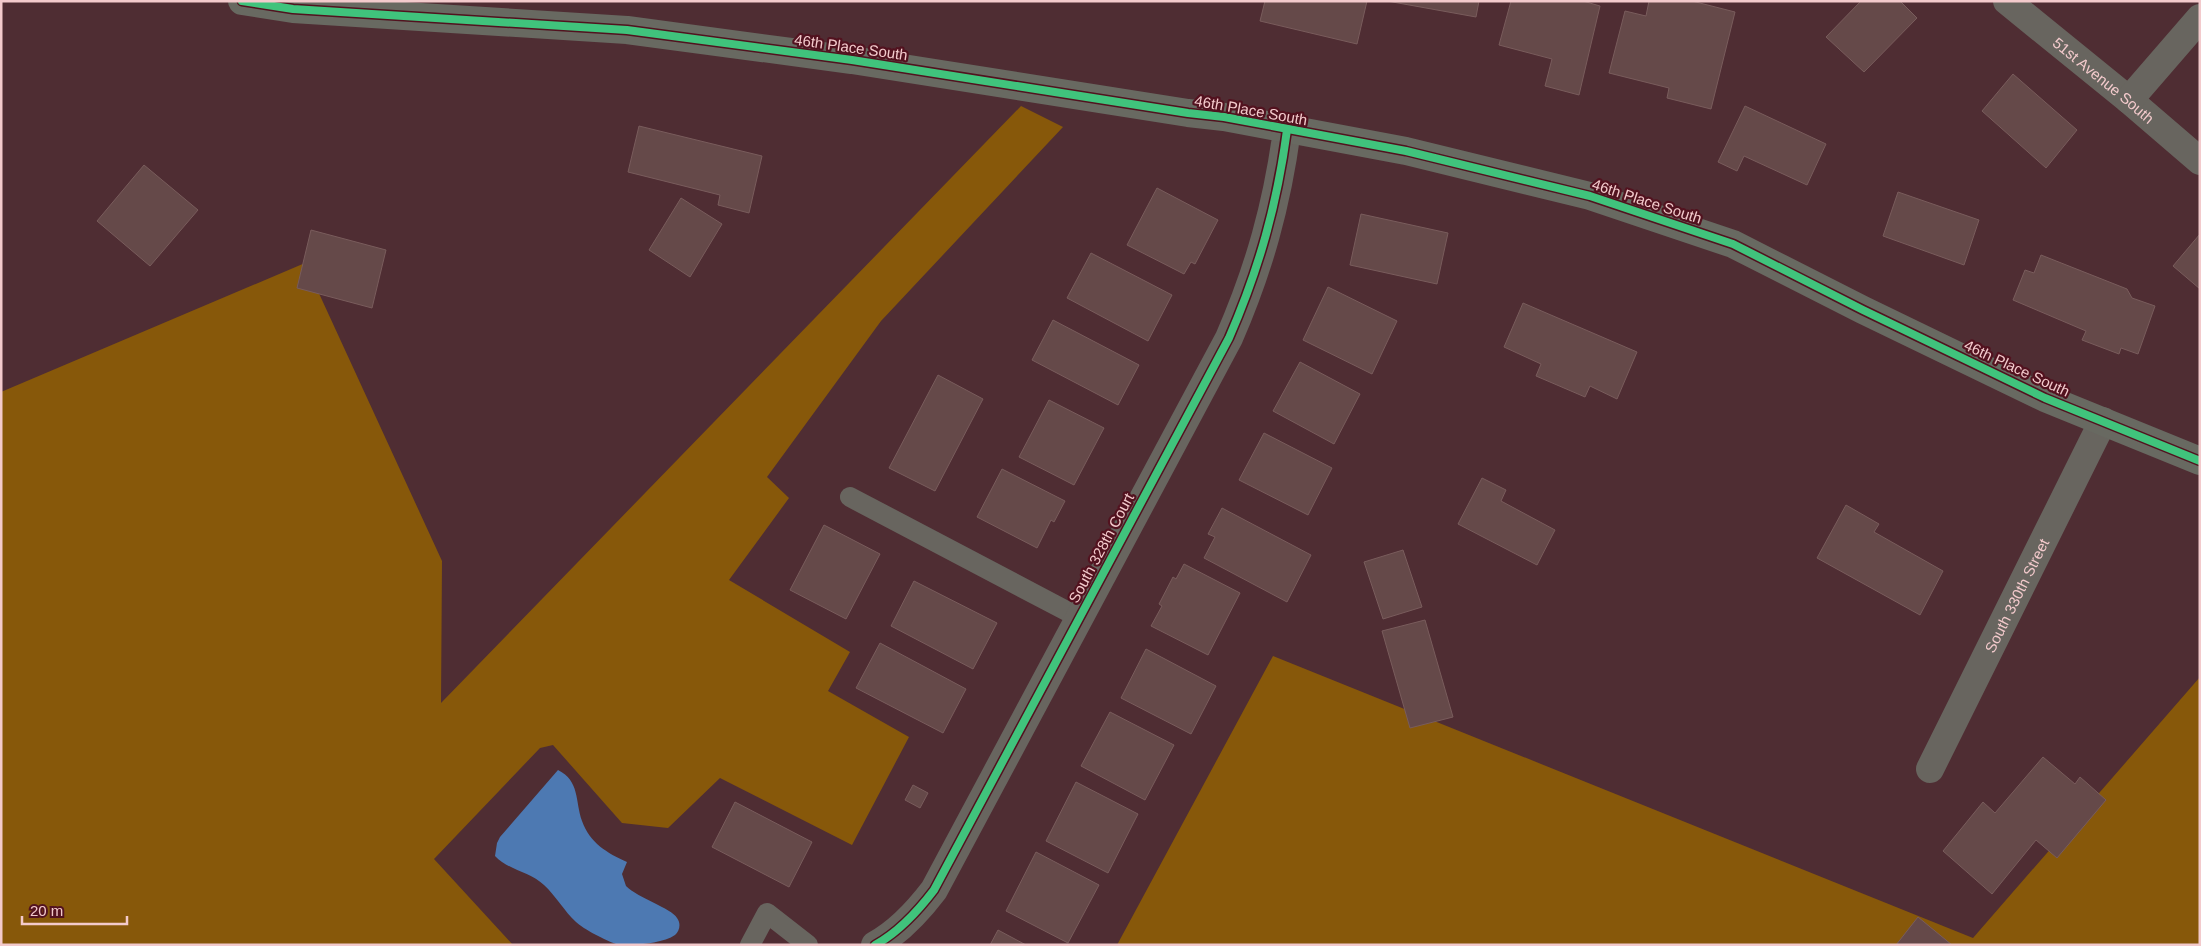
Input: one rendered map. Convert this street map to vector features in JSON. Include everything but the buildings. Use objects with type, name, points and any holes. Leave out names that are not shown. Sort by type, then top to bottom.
[{"type":"street","name":"46th Place South","points":[[242,1],[293,9],[627,30],[852,60],[1224,117],[1406,151],[1590,196],[1733,244],[1880,319],[2046,398],[2200,460]]},
{"type":"street","name":"51st Avenue South","points":[[2007,1],[2129,100],[2200,161]]},
{"type":"street","points":[[2129,100],[2200,18]]},
{"type":"street","name":"South 328th Court","points":[[875,945],[903,925],[934,890],[1229,338],[1248,294],[1274,209],[1287,130]]},
{"type":"street","name":"South 330th Street","points":[[1930,769],[2104,421]]},
{"type":"lane","points":[[850,497],[1080,618]]},
{"type":"lane","points":[[750,945],[767,913],[808,945]]},
{"type":"shaded area","points":[[1021,106],[1063,127],[881,321],[767,477],[789,498],[729,580],[850,652],[828,691],[909,737],[852,845],[720,778],[668,828],[622,823],[553,745],[540,748],[434,859],[513,945],[1,945],[1,392],[305,263],[442,561],[441,703]]},
{"type":"shaded area","points":[[1273,656],[1973,938],[2200,677],[2200,945],[1117,945]]},
{"type":"water","points":[[558,770],[570,780],[576,792],[585,829],[594,841],[606,851],[627,862],[622,874],[626,886],[638,895],[674,914],[679,922],[678,931],[675,935],[655,942],[630,945],[616,944],[579,925],[544,885],[506,865],[495,856],[500,837]]},
{"type":"cycle path","points":[[242,1],[293,9],[627,30],[852,60],[1224,117],[1406,151],[1590,196],[1733,244],[1863,310],[2045,398],[2200,461]]},
{"type":"cycle path","points":[[875,945],[908,920],[934,890],[1229,338],[1266,236],[1278,184],[1287,130]]}]
